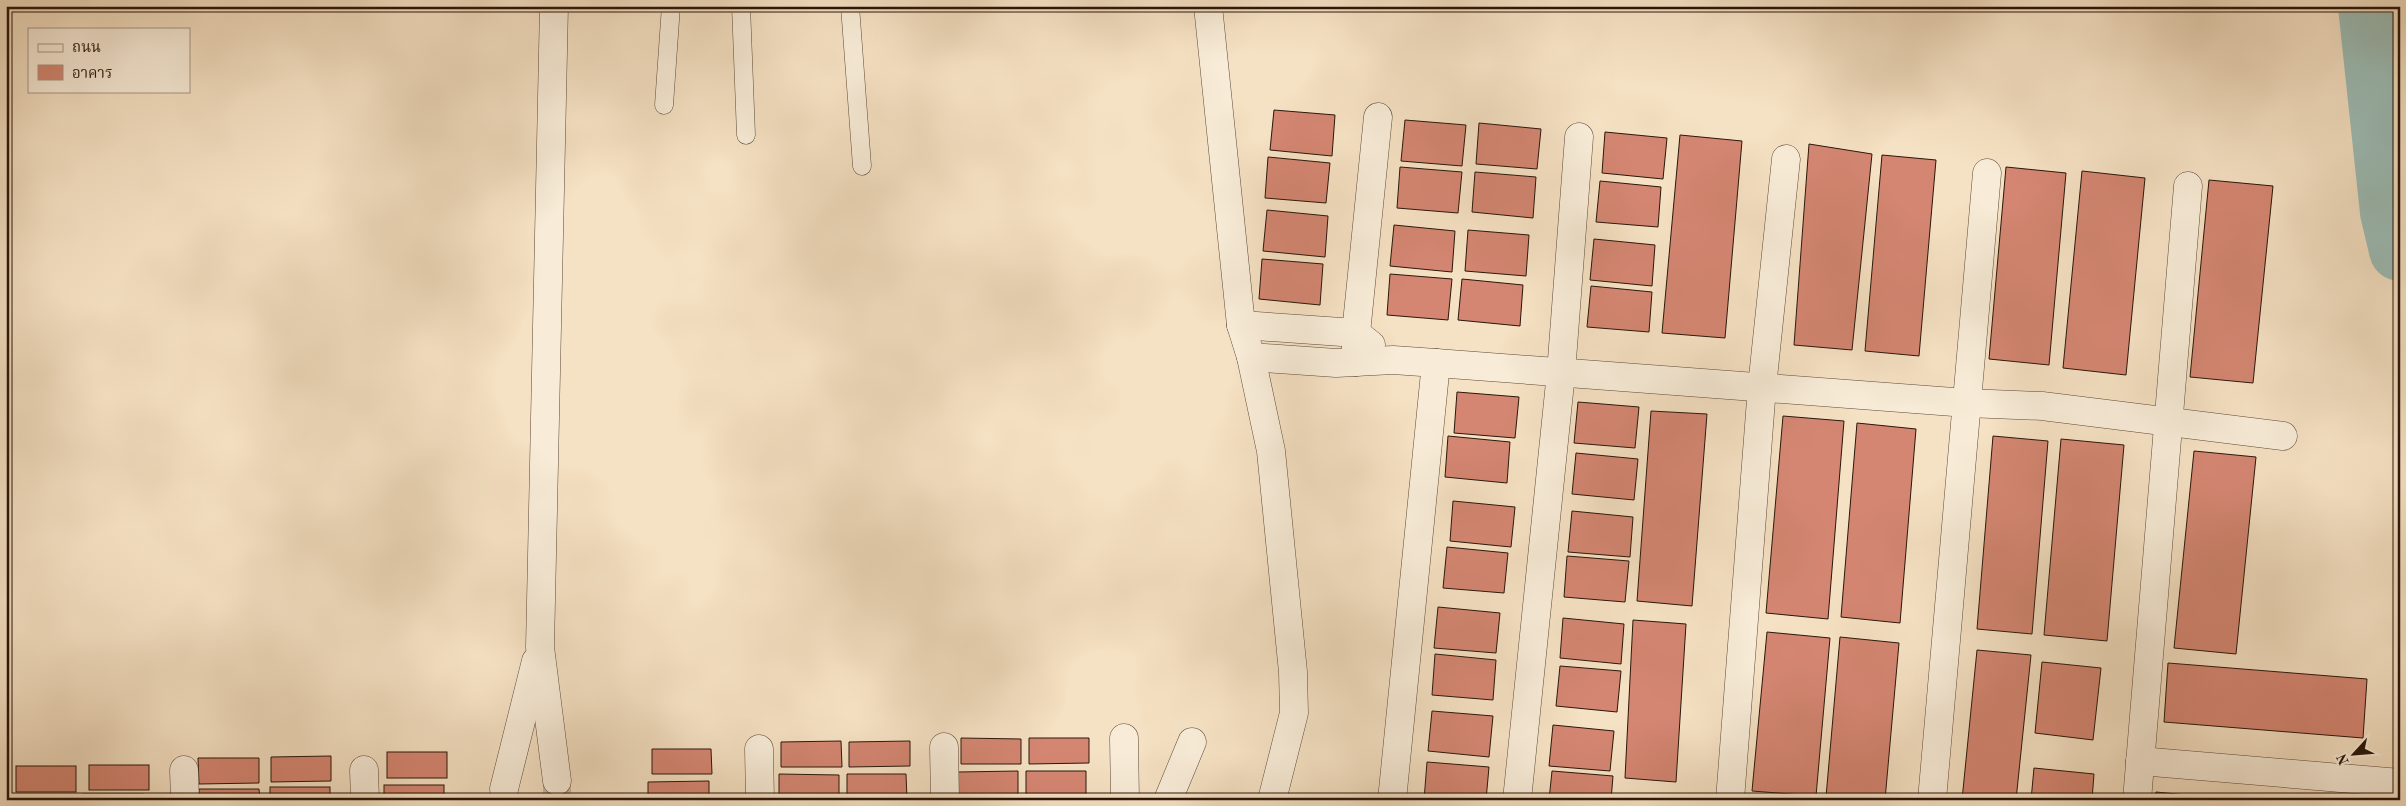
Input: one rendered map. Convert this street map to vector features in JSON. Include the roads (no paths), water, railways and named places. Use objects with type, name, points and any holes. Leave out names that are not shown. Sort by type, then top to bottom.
[{"type":"street","points":[[554,6],[540,647],[557,781]]},
{"type":"street","points":[[1208,6],[1241,326],[1251,357],[1271,451],[1293,672],[1294,713],[1272,800]]},
{"type":"street","points":[[1356,362],[1356,334],[1378,117]]},
{"type":"street","points":[[1517,800],[1561,373],[1579,137]]},
{"type":"street","points":[[1730,800],[1762,387],[1786,159]]},
{"type":"street","points":[[1932,800],[1987,173]]},
{"type":"street","points":[[2136,800],[2188,186]]},
{"type":"street","points":[[1241,326],[1356,334],[1393,360]]},
{"type":"street","points":[[1251,357],[1356,362],[1393,360],[1436,362],[1967,403],[2042,406],[2284,436]]},
{"type":"street","points":[[1392,800],[1436,362]]},
{"type":"street","points":[[504,789],[540,647]]},
{"type":"street","points":[[1124,738],[1125,800]]},
{"type":"street","points":[[1168,800],[1192,742]]},
{"type":"street","points":[[944,747],[946,800]]},
{"type":"street","points":[[759,749],[760,800]]},
{"type":"street","points":[[2140,761],[2400,783]]},
{"type":"street","points":[[184,770],[185,800]]},
{"type":"street","points":[[364,770],[365,800]]},
{"type":"lane","points":[[664,106],[671,6]]},
{"type":"lane","points":[[741,6],[746,135]]},
{"type":"lane","points":[[850,6],[862,166]]},
{"type":"waterway","points":[[2369,6],[2391,212],[2400,250]]},
{"type":"tunnel","points":[[557,781],[557,800]]}]
